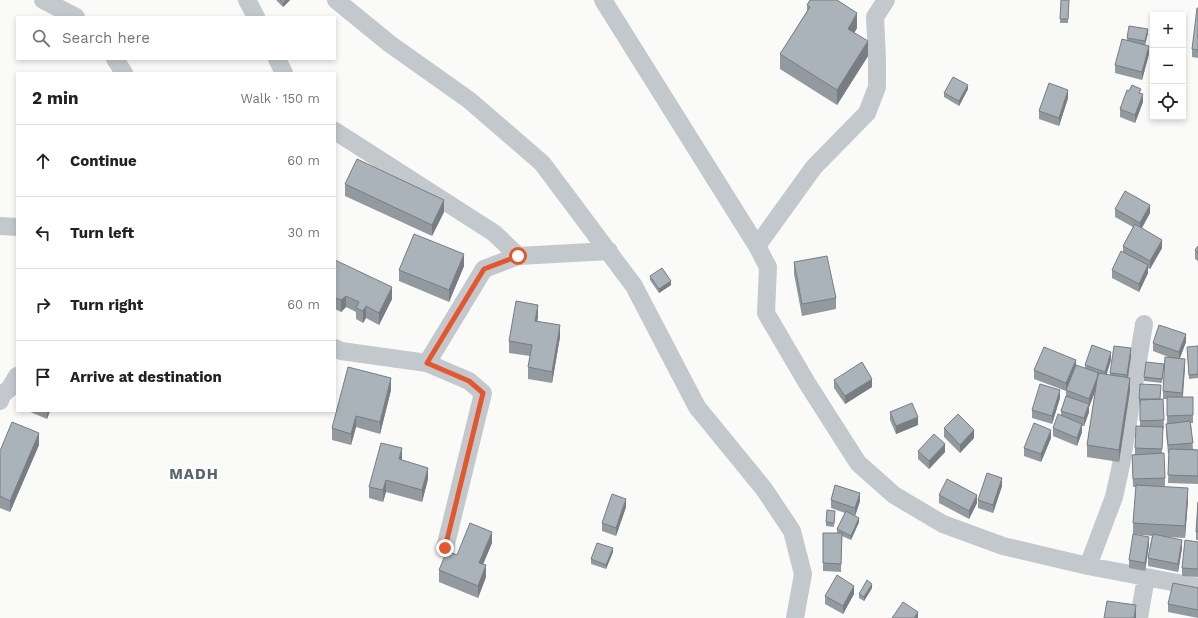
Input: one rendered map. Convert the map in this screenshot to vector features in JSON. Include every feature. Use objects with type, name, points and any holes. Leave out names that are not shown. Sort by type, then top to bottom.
[{"type":"street","points":[[43,0],[74,16]]},
{"type":"street","points":[[247,0],[255,16]]},
{"type":"street","points":[[336,0],[390,44],[469,100],[542,163],[609,252],[634,286],[697,406],[764,489],[792,531],[802,574],[795,618]]},
{"type":"street","points":[[603,0],[757,246],[768,267],[766,313],[807,383],[858,463],[894,495],[944,524],[1003,546],[1088,566],[1198,587]]},
{"type":"street","points":[[757,246],[814,167],[867,112],[877,87],[878,59],[875,17],[886,0]]},
{"type":"street","points":[[116,60],[123,72]]},
{"type":"street","points":[[278,60],[284,72]]},
{"type":"street","points":[[336,132],[494,233],[518,256]]},
{"type":"street","points":[[0,226],[16,227]]},
{"type":"street","points":[[427,363],[484,269],[518,256],[609,252]]},
{"type":"street","points":[[1088,566],[1114,497],[1122,465],[1144,324]]},
{"type":"street","points":[[336,348],[341,351],[427,363],[469,381],[483,393],[445,548]]},
{"type":"street","points":[[1,397],[10,388],[16,378]]},
{"type":"street","points":[[1139,618],[1146,577]]},
{"type":"building","points":[[810,0],[837,0],[857,13],[848,29],[868,41],[837,90],[780,54],[810,7],[807,5]]},
{"type":"building","points":[[1061,0],[1069,0],[1068,19],[1060,19]]},
{"type":"building","points":[[1198,8],[1198,50],[1192,49]]},
{"type":"building","points":[[1129,26],[1148,29],[1145,41],[1127,38]]},
{"type":"building","points":[[1122,39],[1149,46],[1142,72],[1115,65]]},
{"type":"building","points":[[953,77],[968,85],[959,101],[944,93]]},
{"type":"building","points":[[1049,83],[1068,90],[1059,118],[1039,111]]},
{"type":"building","points":[[1132,85],[1141,89],[1139,93],[1143,94],[1135,115],[1120,109],[1127,90],[1129,91]]},
{"type":"building","points":[[357,159],[444,200],[432,225],[345,184]]},
{"type":"building","points":[[1125,191],[1150,205],[1140,223],[1115,209]]},
{"type":"building","points":[[1135,224],[1162,240],[1150,261],[1123,246]]},
{"type":"building","points":[[414,234],[464,254],[449,290],[399,270]]},
{"type":"building","points":[[1198,246],[1198,253],[1195,250]]},
{"type":"building","points":[[1121,251],[1148,265],[1139,284],[1112,270]]},
{"type":"building","points":[[827,256],[836,298],[802,304],[794,262]]},
{"type":"building","points":[[336,260],[392,287],[379,313],[366,306],[363,311],[356,308],[359,302],[346,296],[341,300],[336,298]]},
{"type":"building","points":[[662,268],[671,281],[659,289],[650,276]]},
{"type":"building","points":[[516,301],[538,305],[535,321],[560,325],[552,372],[528,367],[532,345],[509,341]]},
{"type":"building","points":[[1159,325],[1186,334],[1179,352],[1153,343]]},
{"type":"building","points":[[1092,345],[1111,352],[1105,372],[1085,365]]},
{"type":"building","points":[[1114,346],[1131,348],[1127,375],[1110,373]]},
{"type":"building","points":[[1198,346],[1198,374],[1189,375],[1187,347]]},
{"type":"building","points":[[1044,347],[1076,360],[1066,383],[1034,370]]},
{"type":"building","points":[[1165,357],[1185,359],[1182,393],[1163,391]]},
{"type":"building","points":[[862,362],[872,379],[845,396],[834,380]]},
{"type":"building","points":[[1146,362],[1164,364],[1162,379],[1144,377]]},
{"type":"building","points":[[1076,365],[1099,373],[1089,399],[1066,390]]},
{"type":"building","points":[[348,367],[391,378],[380,422],[356,416],[351,434],[332,428]]},
{"type":"building","points":[[1098,373],[1130,378],[1119,450],[1087,445]]},
{"type":"building","points":[[1040,384],[1060,390],[1052,416],[1032,410]]},
{"type":"building","points":[[1140,384],[1161,385],[1160,399],[1139,399]]},
{"type":"building","points":[[1066,396],[1089,404],[1084,418],[1061,411]]},
{"type":"building","points":[[1167,397],[1193,397],[1193,415],[1167,416]]},
{"type":"building","points":[[1163,399],[1164,420],[1140,421],[1140,400]]},
{"type":"building","points":[[912,403],[918,417],[896,426],[890,412]]},
{"type":"building","points":[[958,414],[974,430],[960,445],[944,428]]},
{"type":"building","points":[[1058,414],[1082,424],[1077,438],[1053,428]]},
{"type":"building","points":[[1190,421],[1193,443],[1168,445],[1166,424]]},
{"type":"building","points":[[12,422],[39,433],[10,501],[0,496],[0,451]]},
{"type":"building","points":[[1034,423],[1051,430],[1041,454],[1024,448]]},
{"type":"building","points":[[1136,426],[1163,427],[1162,449],[1135,448]]},
{"type":"building","points":[[934,434],[945,444],[929,461],[918,451]]},
{"type":"building","points":[[381,443],[402,448],[399,459],[428,468],[422,490],[386,480],[383,490],[369,487]]},
{"type":"building","points":[[1169,449],[1198,450],[1198,476],[1168,475]]},
{"type":"building","points":[[1164,453],[1165,478],[1133,479],[1132,455]]},
{"type":"building","points":[[987,473],[1002,478],[993,505],[978,500]]},
{"type":"building","points":[[947,479],[977,495],[969,511],[939,495]]},
{"type":"building","points":[[835,485],[860,493],[855,508],[831,500]]},
{"type":"building","points":[[1136,485],[1188,488],[1185,526],[1133,523]]},
{"type":"building","points":[[612,494],[626,499],[616,528],[602,523]]},
{"type":"building","points":[[1198,502],[1198,532],[1196,532]]},
{"type":"building","points":[[827,510],[835,511],[834,523],[826,522]]},
{"type":"building","points":[[846,511],[859,518],[851,536],[837,529]]},
{"type":"building","points":[[470,523],[492,532],[479,563],[486,565],[478,586],[439,570],[447,551],[457,555]]},
{"type":"building","points":[[823,533],[842,533],[841,564],[823,563]]},
{"type":"building","points":[[1133,534],[1149,537],[1145,563],[1129,560]]},
{"type":"building","points":[[1153,534],[1182,540],[1178,564],[1148,558]]},
{"type":"building","points":[[1185,540],[1198,542],[1198,569],[1182,568]]},
{"type":"building","points":[[597,543],[613,548],[606,565],[591,559]]},
{"type":"building","points":[[837,575],[854,586],[843,606],[825,596]]},
{"type":"building","points":[[867,580],[872,584],[864,597],[859,594]]},
{"type":"building","points":[[1173,583],[1198,588],[1198,610],[1168,604]]},
{"type":"building","points":[[1107,601],[1136,605],[1134,618],[1104,618]]},
{"type":"building","points":[[903,602],[918,612],[914,618],[892,618]]},
{"type":"district","name":"MADH","points":[[194,474]]},
{"type":"route","points":[[445,548],[483,393],[469,381],[427,363],[484,269],[518,256]]}]
